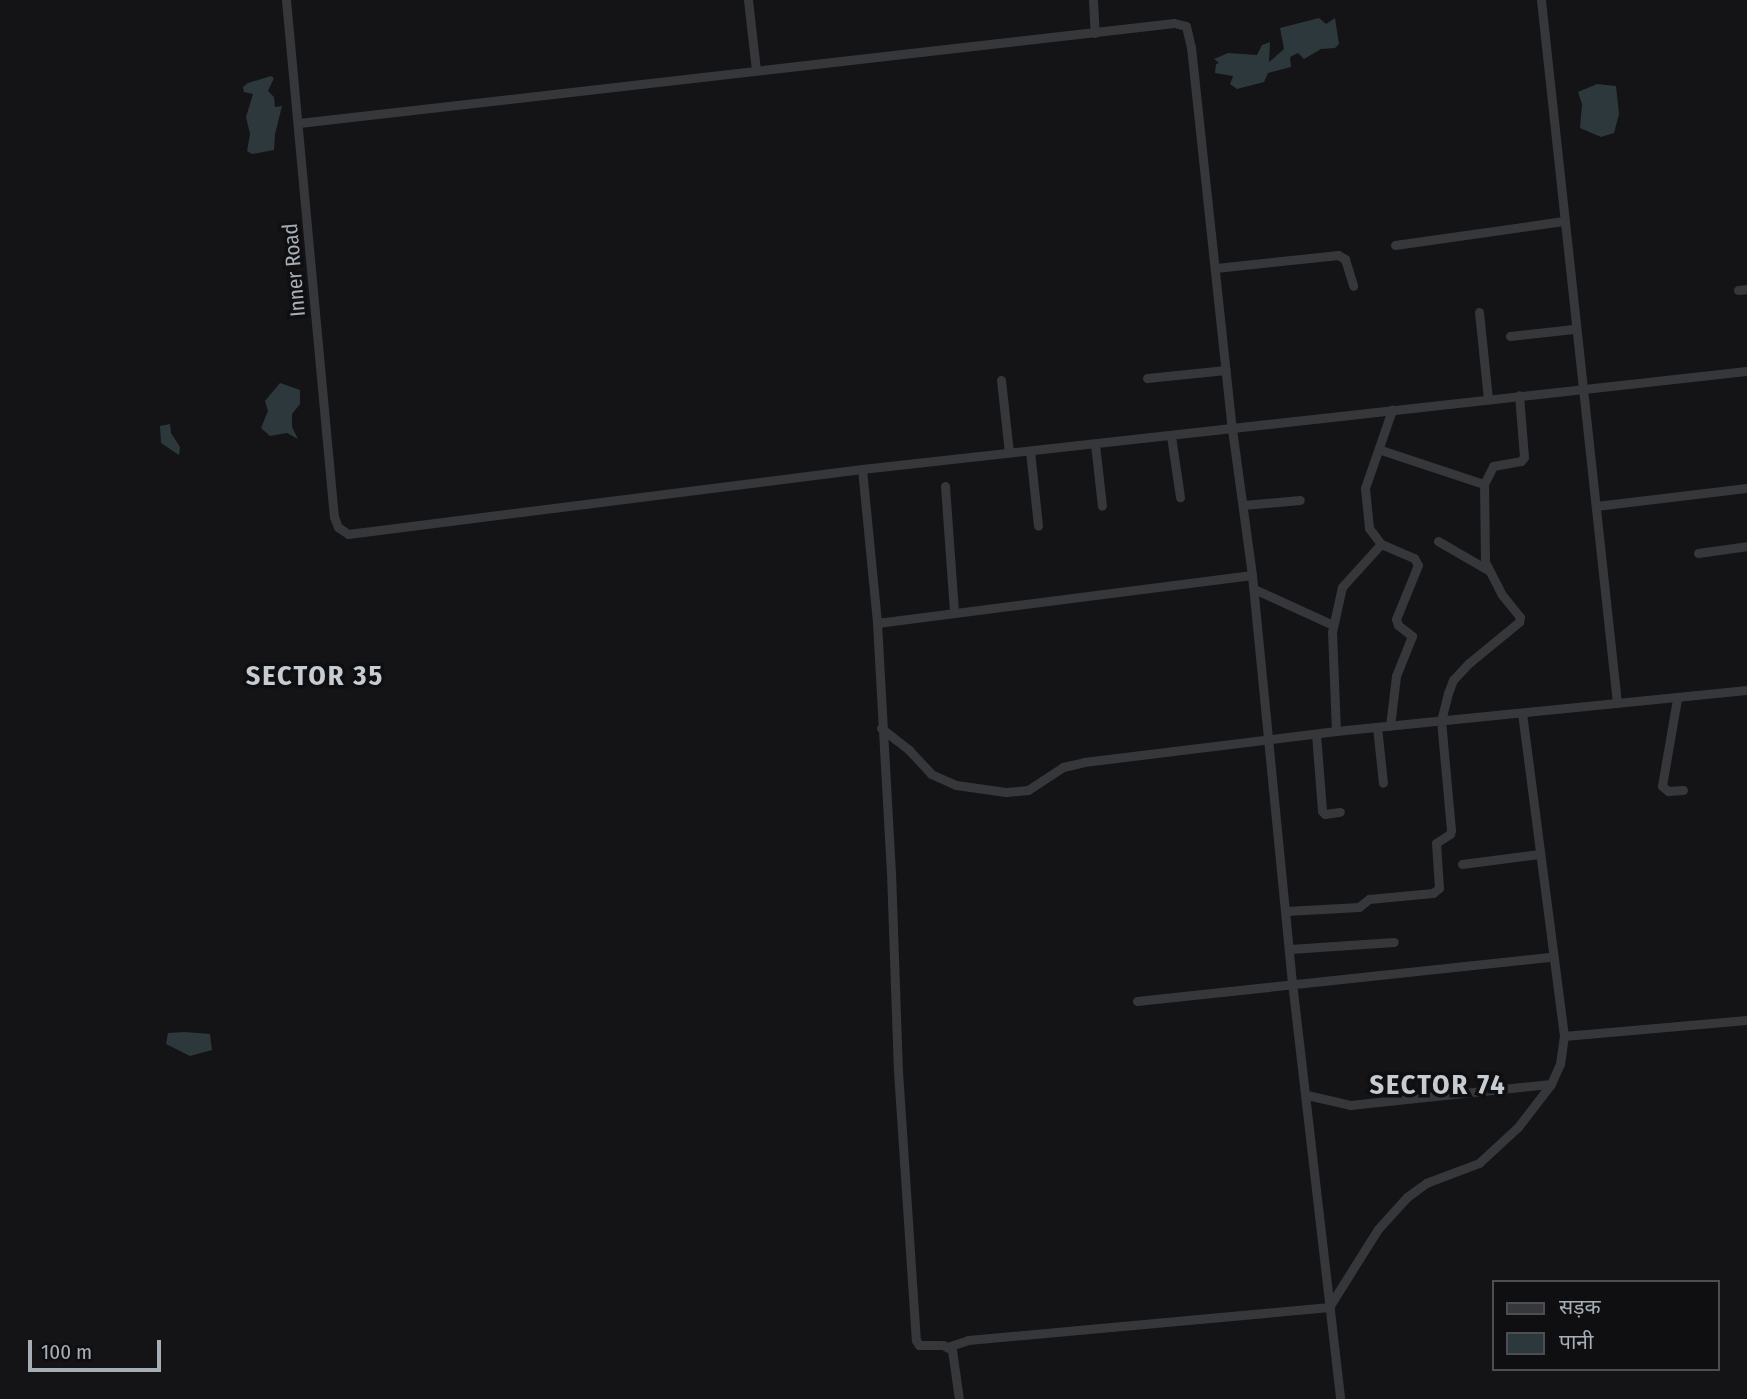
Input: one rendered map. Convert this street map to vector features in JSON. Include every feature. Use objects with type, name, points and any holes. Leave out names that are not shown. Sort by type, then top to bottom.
[{"type":"street","name":"Inner Road","points":[[286,0],[334,517],[344,532],[351,534],[532,513],[863,469]]},
{"type":"street","points":[[748,0],[756,70]]},
{"type":"street","points":[[1093,0],[1095,33]]},
{"type":"street","points":[[1541,0],[1580,388],[1596,506],[1617,703]]},
{"type":"street","points":[[299,123],[1174,23],[1181,24],[1189,32],[1232,429],[1254,589],[1292,982],[1340,1399]]},
{"type":"street","points":[[1395,245],[1563,221]]},
{"type":"street","points":[[1216,268],[1338,255],[1345,258],[1353,286]]},
{"type":"street","points":[[1479,312],[1488,399]]},
{"type":"street","points":[[1510,336],[1574,329]]},
{"type":"street","points":[[1146,378],[1226,370]]},
{"type":"street","points":[[1329,1307],[968,1340],[947,1347],[923,1346],[916,1340],[877,623],[863,469],[1747,371]]},
{"type":"street","points":[[1001,380],[1009,453]]},
{"type":"street","points":[[1286,911],[1359,907],[1369,899],[1433,893],[1439,888],[1436,843],[1450,834],[1451,830],[1441,721],[1454,680],[1519,622],[1520,617],[1485,562],[1484,484],[1493,466],[1521,461],[1524,457],[1518,395]]},
{"type":"street","points":[[1390,726],[1395,676],[1412,636],[1398,625],[1396,619],[1418,565],[1414,558],[1381,544],[1370,533],[1366,482],[1381,450],[1392,411]]},
{"type":"street","points":[[1171,436],[1180,497]]},
{"type":"street","points":[[1095,444],[1102,506]]},
{"type":"street","points":[[1381,450],[1484,484]]},
{"type":"street","points":[[1030,451],[1038,526]]},
{"type":"street","points":[[945,485],[954,612]]},
{"type":"street","points":[[1596,506],[1747,488]]},
{"type":"street","points":[[1243,505],[1300,500]]},
{"type":"street","points":[[1438,541],[1488,570]]},
{"type":"street","points":[[1336,731],[1333,625],[1342,587],[1381,544]]},
{"type":"street","points":[[1698,553],[1747,546]]},
{"type":"street","points":[[877,623],[1252,575]]},
{"type":"street","points":[[1254,589],[1333,625]]},
{"type":"street","points":[[881,728],[909,750],[931,774],[956,785],[1006,792],[1028,790],[1063,767],[1084,762],[1336,731],[1747,690]]},
{"type":"street","points":[[1677,699],[1662,786],[1668,791],[1683,790]]},
{"type":"street","points":[[1329,1307],[1378,1229],[1407,1196],[1426,1183],[1479,1163],[1518,1127],[1551,1084],[1560,1064],[1564,1037],[1522,713]]},
{"type":"street","points":[[1377,727],[1383,783]]},
{"type":"street","points":[[1316,734],[1322,811],[1325,814],[1340,813]]},
{"type":"street","points":[[1462,863],[1539,854]]},
{"type":"street","points":[[1290,950],[1394,942]]},
{"type":"street","points":[[1137,1001],[1292,982],[1552,957]]},
{"type":"street","points":[[1564,1037],[1747,1020]]},
{"type":"street","points":[[1307,1095],[1350,1105],[1551,1084]]},
{"type":"street","points":[[947,1347],[952,1350],[955,1358],[959,1399]]},
{"type":"water","points":[[1319,18],[1326,24],[1335,18],[1339,44],[1335,48],[1321,49],[1304,59],[1298,53],[1290,57],[1291,67],[1268,73],[1264,82],[1237,89],[1230,84],[1233,76],[1215,73],[1216,64],[1219,63],[1214,59],[1228,53],[1257,55],[1262,45],[1270,42],[1269,62],[1284,49],[1280,28]]},
{"type":"water","points":[[271,76],[274,78],[268,91],[274,97],[275,107],[282,106],[274,150],[252,154],[247,151],[250,134],[246,117],[253,94],[244,92],[243,87]]},
{"type":"water","points":[[1597,84],[1616,86],[1619,114],[1614,133],[1601,137],[1580,128],[1582,104],[1578,92]]},
{"type":"water","points":[[280,383],[300,390],[300,404],[292,414],[292,427],[298,439],[287,433],[270,436],[261,428],[268,411],[265,401]]},
{"type":"water","points":[[170,424],[171,433],[180,447],[179,455],[161,443],[160,426]]},
{"type":"water","points":[[168,1033],[210,1034],[212,1050],[190,1056],[166,1044]]},
{"type":"district","name":"SECTOR 35","points":[[315,676]]},
{"type":"district","name":"SECTOR 74","points":[[1438,1085]]}]
